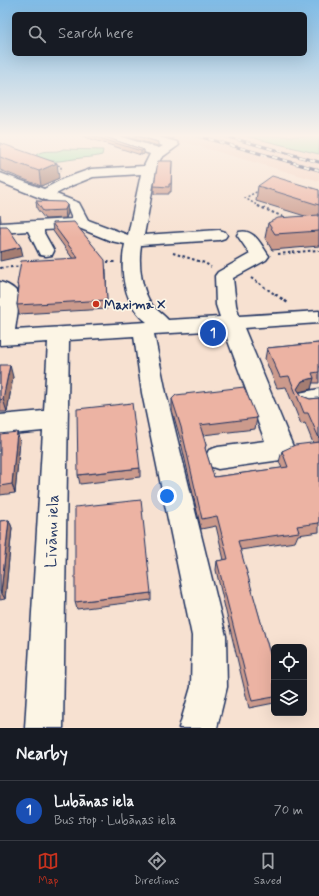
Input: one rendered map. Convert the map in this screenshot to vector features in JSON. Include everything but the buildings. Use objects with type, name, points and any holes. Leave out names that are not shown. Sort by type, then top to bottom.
[{"type":"street","points":[[46,194],[68,182],[91,173],[149,170],[137,232],[132,241],[134,290],[146,311],[156,318],[152,328],[154,393],[209,636],[209,687],[198,728]]},
{"type":"street","points":[[0,177],[74,206],[81,223]]},
{"type":"street","points":[[0,228],[81,223],[117,238],[132,241],[219,235]]},
{"type":"street","points":[[36,226],[36,233],[46,251]]},
{"type":"street","points":[[218,458],[281,449],[226,305],[231,272],[260,256],[245,235]]},
{"type":"street","points":[[0,288],[11,296],[2,338],[319,317]]},
{"type":"street","name":"Līvānu iela","points":[[44,728],[59,334]]},
{"type":"street","points":[[0,425],[55,420]]},
{"type":"path","points":[[61,177],[62,170]]},
{"type":"path","points":[[261,189],[245,198],[250,202],[288,220]]},
{"type":"path","points":[[260,256],[319,250]]},
{"type":"path","points":[[167,251],[231,272],[292,305]]},
{"type":"path","points":[[97,262],[132,262]]},
{"type":"path","points":[[0,268],[24,266]]},
{"type":"shaded area","points":[[281,170],[319,170],[319,181]]},
{"type":"place","name":"Maxima X","points":[[96,304]]},
{"type":"place","name":"Lubānas iela","points":[[213,333]]}]
